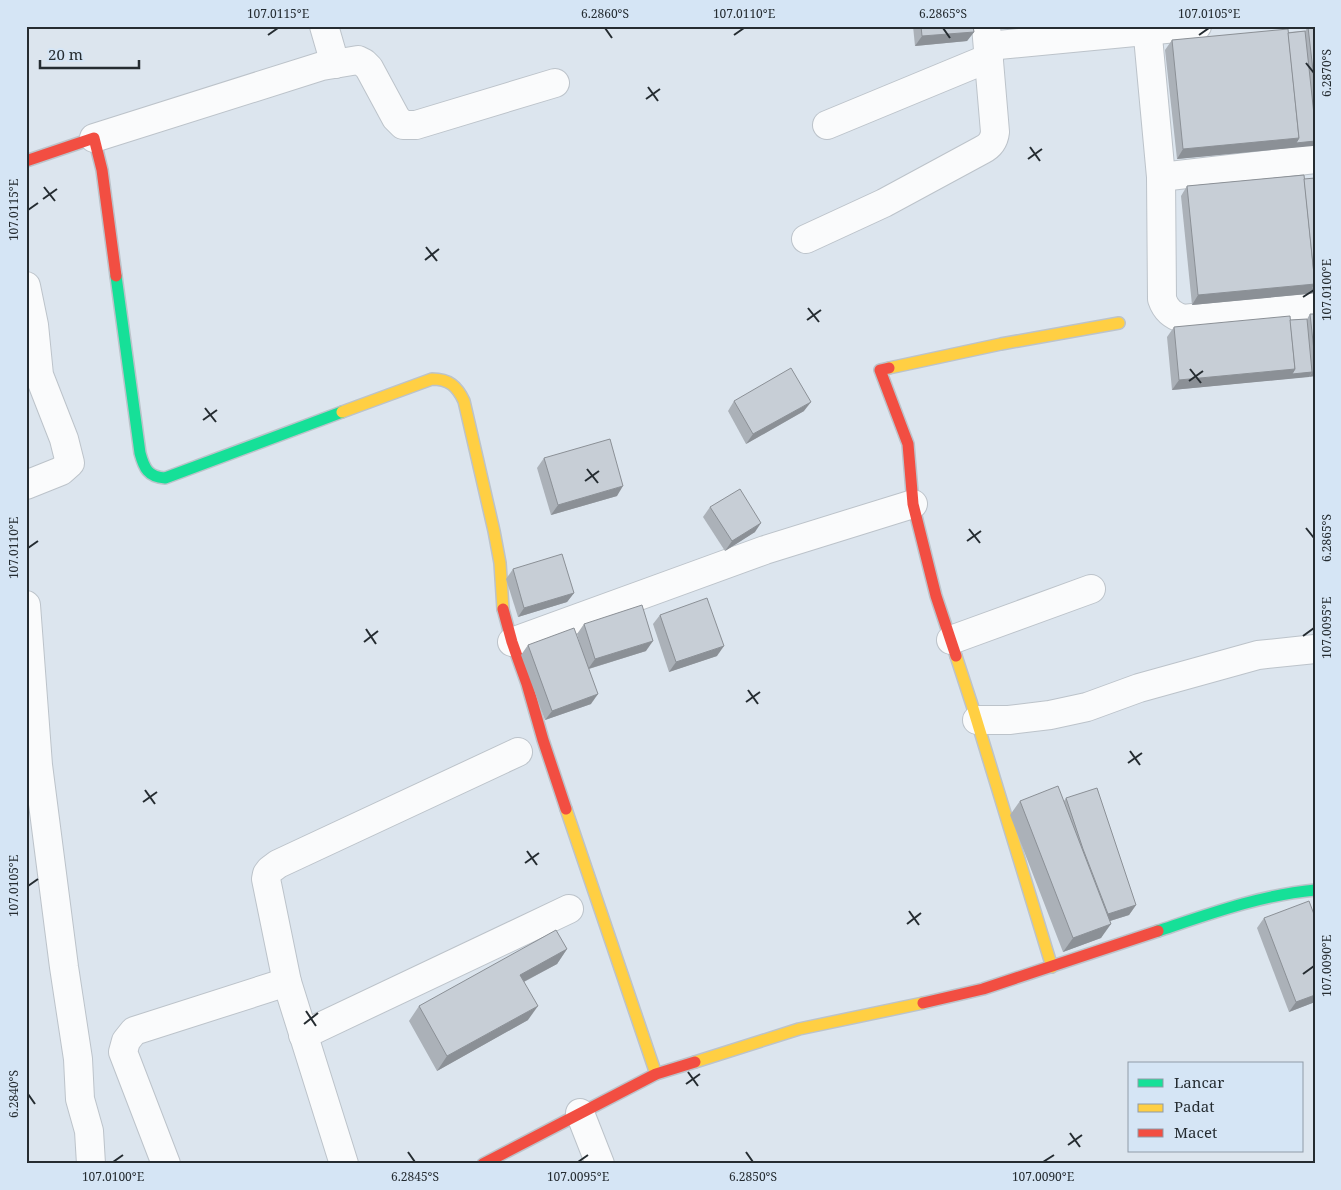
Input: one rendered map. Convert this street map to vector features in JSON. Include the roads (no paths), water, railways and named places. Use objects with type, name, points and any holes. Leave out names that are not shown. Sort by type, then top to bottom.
[{"type":"street","points":[[324,26],[335,64]]},
{"type":"street","points":[[827,125],[988,44],[1197,26]]},
{"type":"street","points":[[1147,29],[1161,178],[1162,299],[1167,310],[1184,319],[1315,304]]},
{"type":"street","points":[[806,239],[884,203],[992,143],[995,132],[988,44]]},
{"type":"street","points":[[26,161],[322,66],[358,60],[369,68],[396,118],[404,125],[416,125],[556,82]]},
{"type":"street","points":[[94,138],[102,170],[140,453],[151,475],[157,478],[165,478],[432,379],[446,380],[453,384],[460,392],[464,401],[494,532],[500,563],[502,605],[512,642],[527,684],[549,759],[656,1074]]},
{"type":"street","points":[[1161,178],[1315,159]]},
{"type":"street","points":[[26,286],[34,325],[33,376],[64,439],[70,463],[61,471],[26,485]]},
{"type":"street","points":[[1052,967],[977,720],[936,596],[912,504],[908,444],[880,370],[1001,344],[1119,323]]},
{"type":"street","points":[[512,642],[757,553],[912,504]]},
{"type":"street","points":[[950,640],[1091,589]]},
{"type":"street","points":[[26,605],[38,764],[64,967],[78,1059],[80,1099],[89,1131],[91,1164]]},
{"type":"street","points":[[977,720],[1009,720],[1050,715],[1087,707],[1139,688],[1258,655],[1315,649]]},
{"type":"street","points":[[344,1164],[287,982],[266,879],[267,874],[278,864],[518,752]]},
{"type":"street","points":[[483,1164],[656,1074],[799,1029],[983,988],[1052,967],[1214,912],[1260,900],[1315,890]]},
{"type":"street","points":[[303,1035],[569,909]]},
{"type":"street","points":[[166,1164],[123,1052],[126,1041],[134,1031],[287,982]]},
{"type":"street","points":[[580,1113],[600,1164]]}]
